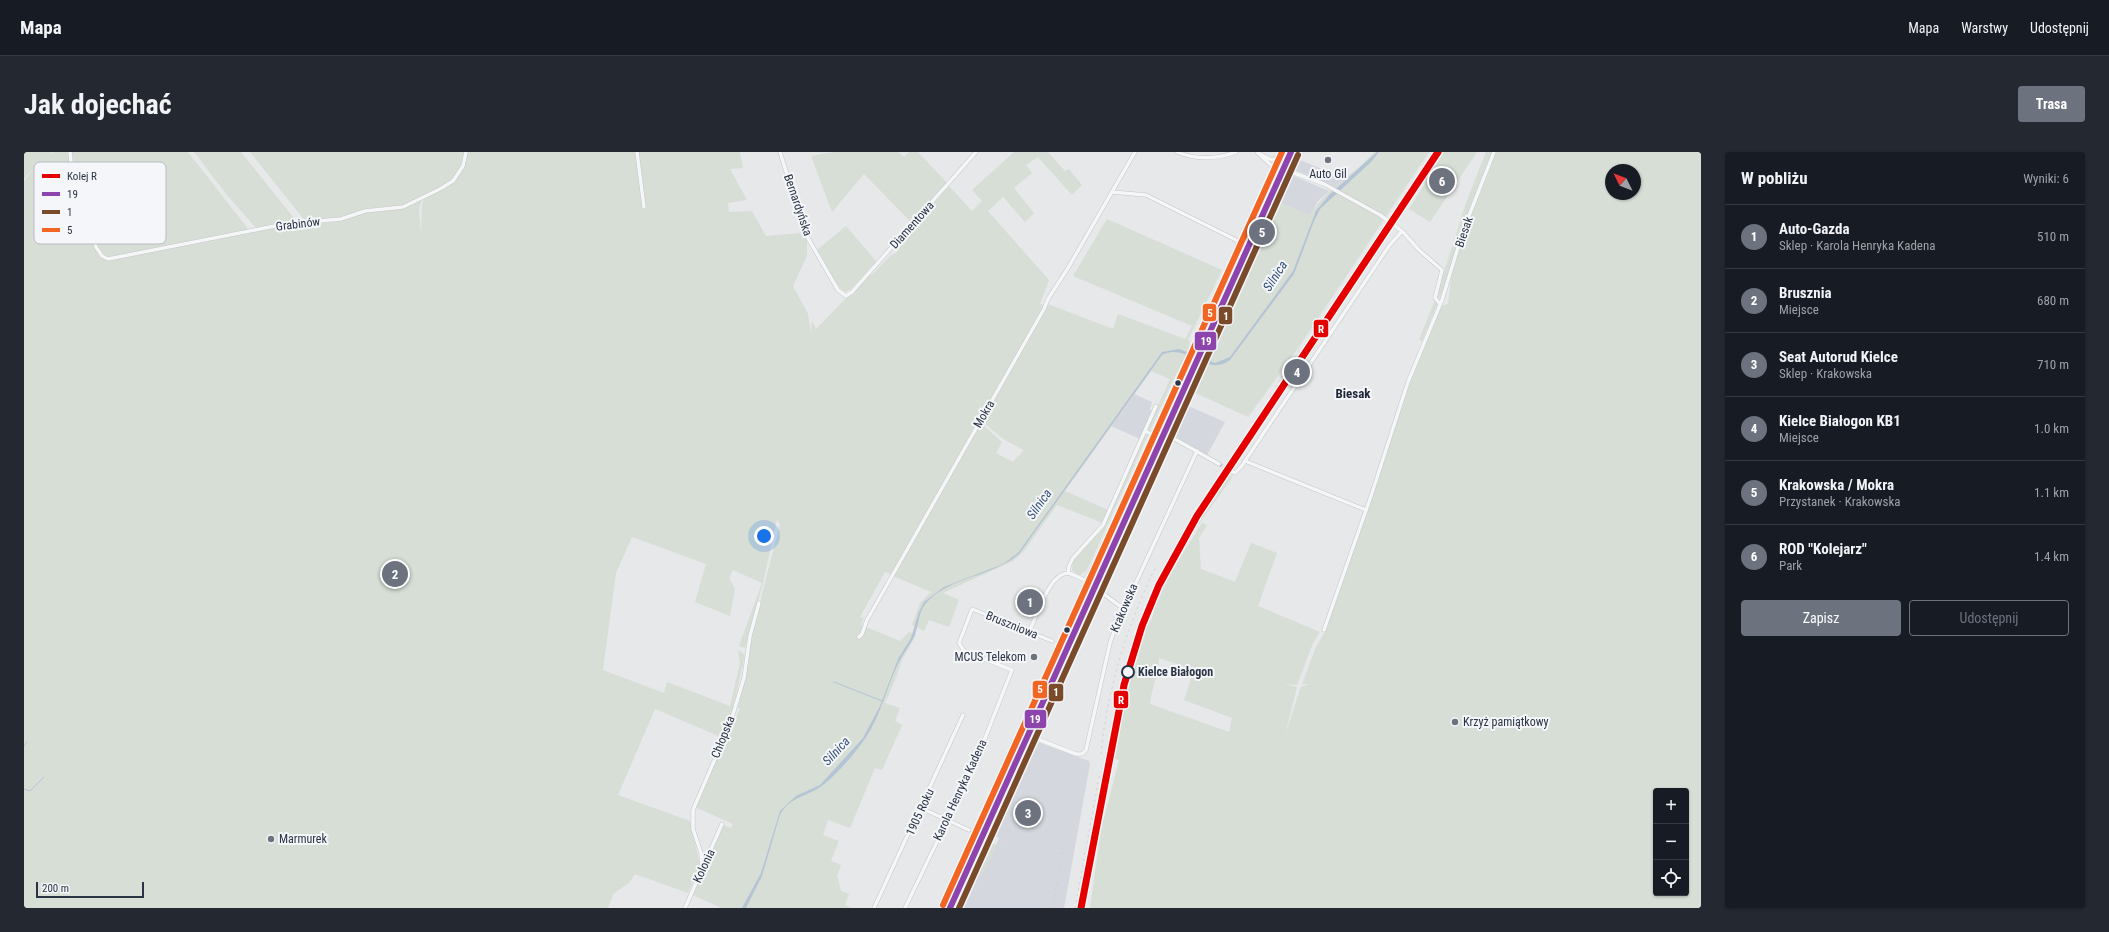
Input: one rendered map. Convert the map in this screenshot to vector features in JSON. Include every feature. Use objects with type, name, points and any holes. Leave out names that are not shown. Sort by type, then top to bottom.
[{"type":"main road","points":[[950,908],[1291,152]]},
{"type":"main road","points":[[942,908],[1283,153]]},
{"type":"street","name":"Grabinów","points":[[70,152],[71,162]]},
{"type":"street","name":"Grabinów","points":[[95,244],[102,256],[105,258],[116,258],[145,250],[198,242],[285,224],[341,219],[365,211],[403,207],[453,181],[463,166],[466,152]]},
{"type":"street","points":[[636,152],[644,207]]},
{"type":"street","name":"Bernardyńska","points":[[780,152],[805,233],[838,290],[846,296]]},
{"type":"street","name":"Diamentowa","points":[[846,296],[857,286],[976,152]]},
{"type":"street","name":"Mokra","points":[[859,637],[862,634],[867,620],[1041,315],[1048,299],[1064,275],[1135,152]]},
{"type":"street","points":[[1177,152],[1196,157],[1209,158],[1236,152]]},
{"type":"street","name":"Biesak","points":[[1324,630],[1366,510],[1408,382],[1440,304],[1463,231],[1494,152]]},
{"type":"street","points":[[1258,153],[1272,160],[1283,153]]},
{"type":"street","points":[[1258,153],[1262,159],[1273,166],[1275,170]]},
{"type":"street","points":[[1283,169],[1338,192],[1380,215],[1402,231],[1419,250],[1442,270],[1435,298],[1440,304]]},
{"type":"street","points":[[1112,192],[1146,195],[1242,243]]},
{"type":"street","points":[[1229,470],[1236,472],[1245,461],[1280,406],[1370,277],[1389,246],[1402,231]]},
{"type":"street","points":[[1068,573],[1068,566],[1073,558],[1103,524],[1156,406]]},
{"type":"street","points":[[1145,431],[1155,436]]},
{"type":"street","points":[[1164,433],[1219,464]]},
{"type":"street","name":"Krakowska","points":[[1027,735],[1076,754],[1082,754],[1086,750],[1110,643],[1123,605],[1127,602],[1197,451]]},
{"type":"street","points":[[1245,461],[1366,510]]},
{"type":"street","points":[[1030,632],[1055,578],[1060,575],[1068,573],[1088,584],[1120,606],[1123,605]]},
{"type":"street","name":"Chłopska","points":[[702,868],[701,853],[693,829],[694,810],[730,724],[744,678],[750,636],[759,603]]},
{"type":"street","name":"Bruszniowa","points":[[1012,670],[964,651],[960,647],[960,643],[972,609],[1052,641]]},
{"type":"street","name":"Karola Henryka Kadena","points":[[905,908],[976,761],[1012,670]]},
{"type":"street","name":"1905 Roku","points":[[874,908],[963,715]]},
{"type":"street","points":[[921,808],[969,830]]},
{"type":"street","name":"Kolonia","points":[[685,908],[722,824]]},
{"type":"shaded area","points":[[24,152],[52,152],[49,155],[54,152],[68,152],[69,162],[34,162],[34,168],[24,179]]},
{"type":"shaded area","points":[[72,152],[188,152],[249,230],[217,239],[281,227],[334,222],[364,212],[394,209],[422,199],[419,209],[421,235],[422,204],[424,199],[452,182],[457,177],[467,152],[740,152],[743,168],[730,169],[747,200],[728,203],[729,212],[752,211],[766,236],[800,233],[807,238],[807,256],[793,286],[808,314],[811,333],[812,321],[816,329],[870,274],[872,275],[891,255],[896,253],[913,226],[949,186],[972,211],[982,201],[972,190],[1014,152],[1048,152],[1065,171],[1069,169],[1082,185],[1072,195],[1038,157],[1026,165],[1032,173],[1014,188],[1034,213],[1025,222],[1003,197],[988,211],[1049,280],[1040,304],[1044,305],[891,574],[885,572],[860,617],[864,618],[861,625],[900,641],[909,632],[916,635],[902,660],[885,703],[900,708],[895,721],[902,725],[882,770],[875,768],[850,828],[828,820],[823,835],[839,841],[831,861],[841,865],[837,876],[841,891],[849,894],[845,905],[852,908],[722,908],[692,895],[724,825],[731,828],[733,824],[695,807],[740,709],[738,708],[751,637],[780,524],[777,519],[763,583],[745,648],[739,646],[762,583],[733,570],[729,578],[735,589],[730,616],[695,602],[706,564],[632,537],[616,573],[603,670],[664,693],[667,682],[730,706],[740,663],[738,650],[745,655],[731,716],[721,737],[655,709],[618,795],[690,821],[699,861],[699,868],[688,893],[635,874],[629,883],[614,893],[608,908],[24,908],[24,181],[34,168],[34,244],[166,244],[166,162],[73,162]]},
{"type":"shaded area","points":[[194,152],[241,152],[297,222],[256,228],[227,195]]},
{"type":"shaded area","points":[[250,152],[465,152],[456,173],[443,186],[435,191],[398,207],[371,208],[341,217],[306,222]]},
{"type":"shaded area","points":[[833,152],[898,152],[904,157],[909,152],[918,152],[947,183],[912,223],[864,174],[832,212],[811,156]]},
{"type":"shaded area","points":[[1374,152],[1429,152],[1299,347],[1248,417],[1191,391],[1173,435],[1170,434],[1276,201],[1310,216],[1324,197],[1366,161]]},
{"type":"shaded area","points":[[1444,152],[1477,152],[1430,222],[1409,209]]},
{"type":"shaded area","points":[[1486,152],[1493,152],[1442,293],[1438,299],[1436,297],[1467,200]]},
{"type":"shaded area","points":[[1495,152],[1701,152],[1701,908],[1090,908],[1101,830],[1119,760],[1112,758],[1116,731],[1136,656],[1147,622],[1145,621],[1179,549],[1229,470],[1232,477],[1230,481],[1182,550],[1160,590],[1153,608],[1151,623],[1154,610],[1167,578],[1202,523],[1207,525],[1199,538],[1201,569],[1235,582],[1251,543],[1277,553],[1258,606],[1320,632],[1313,643],[1297,685],[1284,684],[1297,687],[1285,735],[1301,687],[1309,684],[1302,684],[1316,647],[1326,630],[1423,345],[1440,306],[1448,304],[1451,278],[1462,240]],"holes":[[[1159,658],[1194,670],[1184,700],[1232,718],[1229,732],[1150,704],[1157,675]]]},
{"type":"shaded area","points":[[1297,159],[1345,178],[1335,187],[1292,169]]},
{"type":"shaded area","points":[[1289,174],[1329,191],[1318,201],[1310,216],[1276,201]]},
{"type":"shaded area","points":[[1275,176],[1277,177],[1197,354],[1195,352]]},
{"type":"shaded area","points":[[1107,219],[1222,270],[1188,340],[1190,341],[1189,350],[1175,376],[1150,431],[1148,428],[1170,379],[1151,371],[1065,491],[1108,510],[1103,523],[1057,505],[1024,551],[1013,561],[943,593],[959,600],[949,627],[929,620],[924,631],[912,625],[920,603],[931,592],[893,576],[981,423],[1002,442],[996,453],[1013,462],[1024,450],[1003,439],[982,421],[1048,304],[1113,329],[1118,314],[1185,339],[1192,326],[1073,276]]},
{"type":"shaded area","points":[[846,226],[876,261],[851,289],[845,292],[839,287],[817,250]]},
{"type":"shaded area","points":[[1255,241],[1208,346],[1207,344],[1248,252]]},
{"type":"shaded area","points":[[1237,242],[1238,245],[1198,334],[1193,339]]},
{"type":"shaded area","points":[[1435,300],[1437,305],[1422,341],[1419,340]]},
{"type":"shaded area","points":[[1191,361],[1194,362],[1165,425],[1163,424]]},
{"type":"shaded area","points":[[1198,365],[1197,373],[1183,403],[1185,392]]},
{"type":"shaded area","points":[[1172,387],[1172,393],[1158,423],[1156,422]]},
{"type":"shaded area","points":[[1134,394],[1152,402],[1150,409],[1152,413],[1140,439],[1111,426]]},
{"type":"shaded area","points":[[1186,405],[1225,422],[1207,455],[1173,435]]},
{"type":"shaded area","points":[[1162,427],[1164,428],[1097,575]]},
{"type":"shaded area","points":[[1146,435],[1148,435],[1135,463],[1132,462]]},
{"type":"shaded area","points":[[1150,436],[1151,439],[1089,572],[1084,577],[1088,571]]},
{"type":"shaded area","points":[[1167,437],[1118,547],[1117,546],[1165,438]]},
{"type":"shaded area","points":[[1132,463],[1135,464],[1087,570],[1079,576],[1072,570],[1073,560],[1102,530]]},
{"type":"shaded area","points":[[1084,597],[1066,644],[946,908]]},
{"type":"shaded area","points":[[1050,659],[961,861],[960,861],[1040,680]]},
{"type":"shaded area","points":[[1054,684],[1056,685],[1033,735],[1031,733]]},
{"type":"shaded area","points":[[1031,739],[1007,793],[1005,790],[1029,740]]},
{"type":"shaded area","points":[[1032,739],[1037,742],[1037,748],[1033,747],[1013,792],[1008,794]]},
{"type":"shaded area","points":[[1032,740],[1089,761],[1090,764],[1064,908],[958,908],[978,862],[996,845],[999,838],[990,834]]},
{"type":"shaded area","points":[[1004,799],[988,836],[987,833],[1001,800]]},
{"type":"shaded area","points":[[985,841],[963,891],[982,843]]},
{"type":"shaded area","points":[[987,841],[1012,850],[996,845],[981,877],[980,876],[984,866],[979,864],[966,891],[964,891]]},
{"type":"water","points":[[1377,152],[1379,152],[1371,162],[1320,209],[1294,274],[1230,360],[1221,364],[1213,365],[1180,353],[1171,352],[1162,355],[1019,554],[1009,562],[997,568],[947,587],[926,603],[921,611],[916,633],[895,670],[879,713],[869,733],[849,760],[829,780],[817,789],[792,801],[782,811],[762,876],[746,908],[742,908],[761,873],[780,811],[796,796],[820,785],[863,738],[880,706],[898,659],[911,638],[919,612],[924,602],[944,587],[1003,564],[1018,553],[1162,352],[1179,349],[1215,363],[1230,357],[1293,271],[1316,211],[1329,195]]},
{"type":"waterway","points":[[834,682],[882,701]]},
{"type":"waterway","points":[[24,746],[27,742]]},
{"type":"waterway","points":[[24,789],[30,791],[44,777]]},
{"type":"tunnel","points":[[1219,464],[1229,470]]},
{"type":"railway","points":[[1275,387],[1300,350]]},
{"type":"railway","points":[[1101,754],[1113,682],[1127,636],[1155,568]]},
{"type":"railway","points":[[1075,908],[1100,772]]},
{"type":"railway","points":[[1053,908],[1064,844]]},
{"type":"railway","points":[[1084,908],[1086,881]]},
{"type":"rail line","name":"R","points":[[1081,908],[1124,685],[1142,626],[1159,585],[1197,516],[1438,152]]},
{"type":"transit line","name":"5","points":[[943,905],[1282,152]]},
{"type":"transit line","name":"19","points":[[950,908],[1291,152]]},
{"type":"transit line","name":"1","points":[[959,908],[1298,155]]},
{"type":"place","name":"Auto Gil","points":[[1328,160]]},
{"type":"place","name":"ROD \"Kolejarz\"","points":[[1442,181]]},
{"type":"place","name":"Krakowska / Mokra","points":[[1262,232]]},
{"type":"place","name":"Kielce Białogon KB1","points":[[1297,372]]},
{"type":"place","name":"Brusznia","points":[[395,574]]},
{"type":"place","name":"Auto-Gazda","points":[[1030,602]]},
{"type":"place","name":"MCUS Telekom","points":[[1034,657]]},
{"type":"place","name":"Kielce Białogon","points":[[1128,672]]},
{"type":"place","name":"Krzyż pamiątkowy","points":[[1455,722]]},
{"type":"place","name":"Seat Autorud Kielce","points":[[1028,813]]},
{"type":"place","name":"Marmurek","points":[[271,839]]},
{"type":"district","name":"Biesak","points":[[1353,393]]},
{"type":"water label","name":"Silnica","points":[[1275,276]]},
{"type":"water label","name":"Silnica","points":[[1039,504]]},
{"type":"water label","name":"Silnica","points":[[836,751]]}]
